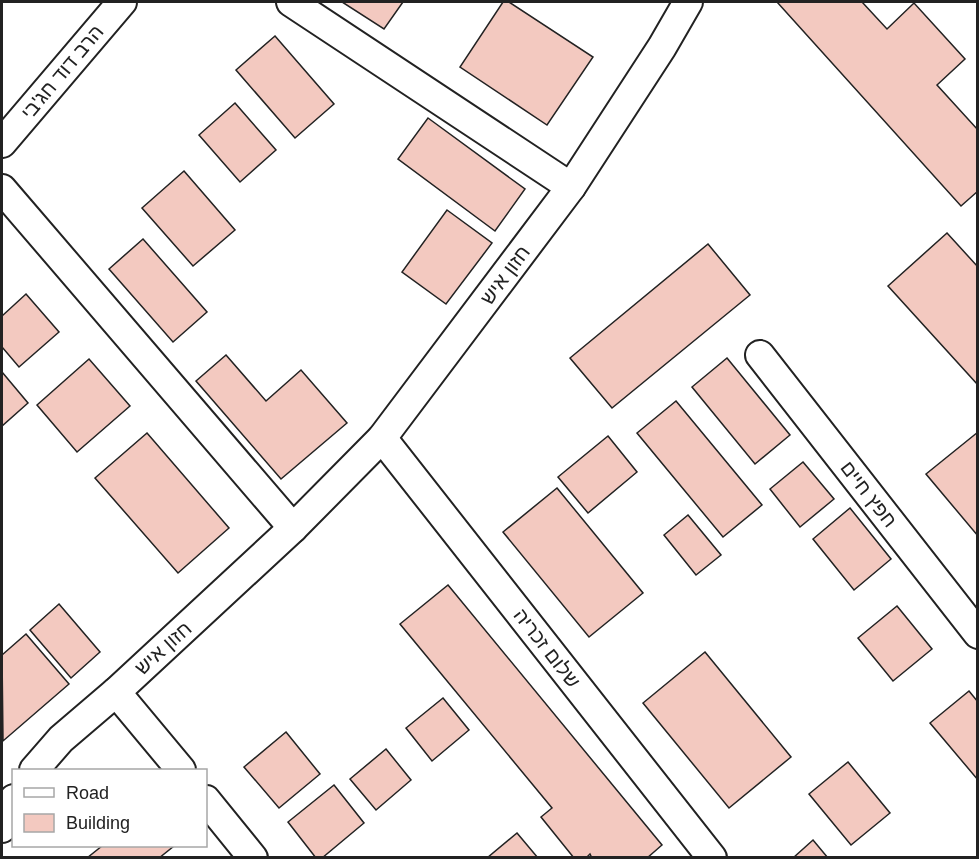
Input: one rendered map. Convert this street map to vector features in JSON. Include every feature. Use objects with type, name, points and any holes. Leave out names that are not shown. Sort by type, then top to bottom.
[{"type":"street","name":"הרב דוד חג'בי","points":[[2,143],[122,2]]},
{"type":"street","points":[[291,2],[571,187]]},
{"type":"street","name":"חזון איש","points":[[36,769],[61,739],[116,692],[293,528],[382,438],[571,187],[662,47],[688,2]]},
{"type":"street","points":[[2,189],[293,528]]},
{"type":"street","name":"חפץ חיים","points":[[760,355],[978,634]]},
{"type":"street","name":"שלום זכריה","points":[[382,438],[712,858]]},
{"type":"street","points":[[116,692],[179,769]]},
{"type":"street","points":[[207,801],[253,858]]},
{"type":"street","points":[[2,828],[12,804]]},
{"type":"building","points":[[342,2],[403,2],[384,29]]},
{"type":"building","points":[[503,2],[509,2],[593,57],[547,125],[460,67]]},
{"type":"building","points":[[777,2],[862,2],[887,29],[914,3],[965,59],[937,85],[978,130],[978,191],[961,206]]},
{"type":"building","points":[[275,36],[334,104],[295,138],[236,70]]},
{"type":"building","points":[[235,103],[276,150],[240,182],[199,135]]},
{"type":"building","points":[[428,118],[525,189],[495,231],[398,159]]},
{"type":"building","points":[[184,171],[235,230],[193,266],[142,208]]},
{"type":"building","points":[[447,210],[492,243],[446,304],[402,272]]},
{"type":"building","points":[[947,233],[978,267],[978,385],[888,286]]},
{"type":"building","points":[[143,239],[207,312],[173,342],[109,269]]},
{"type":"building","points":[[708,244],[750,295],[612,408],[570,358]]},
{"type":"building","points":[[26,294],[59,332],[19,367],[2,347],[2,316]]},
{"type":"building","points":[[226,355],[266,401],[301,370],[347,423],[281,479],[196,381]]},
{"type":"building","points":[[727,358],[790,435],[755,464],[692,387]]},
{"type":"building","points":[[89,359],[130,406],[77,452],[37,405]]},
{"type":"building","points":[[2,372],[28,403],[2,426]]},
{"type":"building","points":[[676,401],[762,505],[723,537],[637,433]]},
{"type":"building","points":[[978,432],[978,536],[926,474]]},
{"type":"building","points":[[147,433],[229,528],[178,573],[95,478]]},
{"type":"building","points":[[608,436],[637,472],[588,513],[558,477]]},
{"type":"building","points":[[803,462],[834,499],[800,527],[770,489]]},
{"type":"building","points":[[557,488],[643,593],[589,637],[503,532]]},
{"type":"building","points":[[850,508],[891,559],[854,590],[813,539]]},
{"type":"building","points":[[688,515],[721,555],[696,575],[664,535]]},
{"type":"building","points":[[448,585],[662,845],[647,858],[592,858],[590,854],[586,858],[574,858],[541,817],[552,808],[400,624]]},
{"type":"building","points":[[59,604],[100,652],[71,678],[30,630]]},
{"type":"building","points":[[897,606],[932,649],[893,681],[858,638]]},
{"type":"building","points":[[26,634],[69,684],[3,741],[2,655]]},
{"type":"building","points":[[705,652],[791,757],[729,808],[643,703]]},
{"type":"building","points":[[969,691],[978,702],[978,780],[930,723]]},
{"type":"building","points":[[443,698],[469,730],[432,761],[406,728]]},
{"type":"building","points":[[286,732],[320,774],[279,808],[244,767]]},
{"type":"building","points":[[386,749],[411,780],[376,810],[350,779]]},
{"type":"building","points":[[848,762],[890,813],[851,845],[809,794]]},
{"type":"building","points":[[334,785],[364,823],[322,858],[316,858],[288,822]]},
{"type":"building","points":[[517,833],[538,858],[487,858]]},
{"type":"building","points":[[813,840],[828,858],[793,858]]},
{"type":"building","points":[[101,847],[173,847],[159,858],[87,858]]}]
